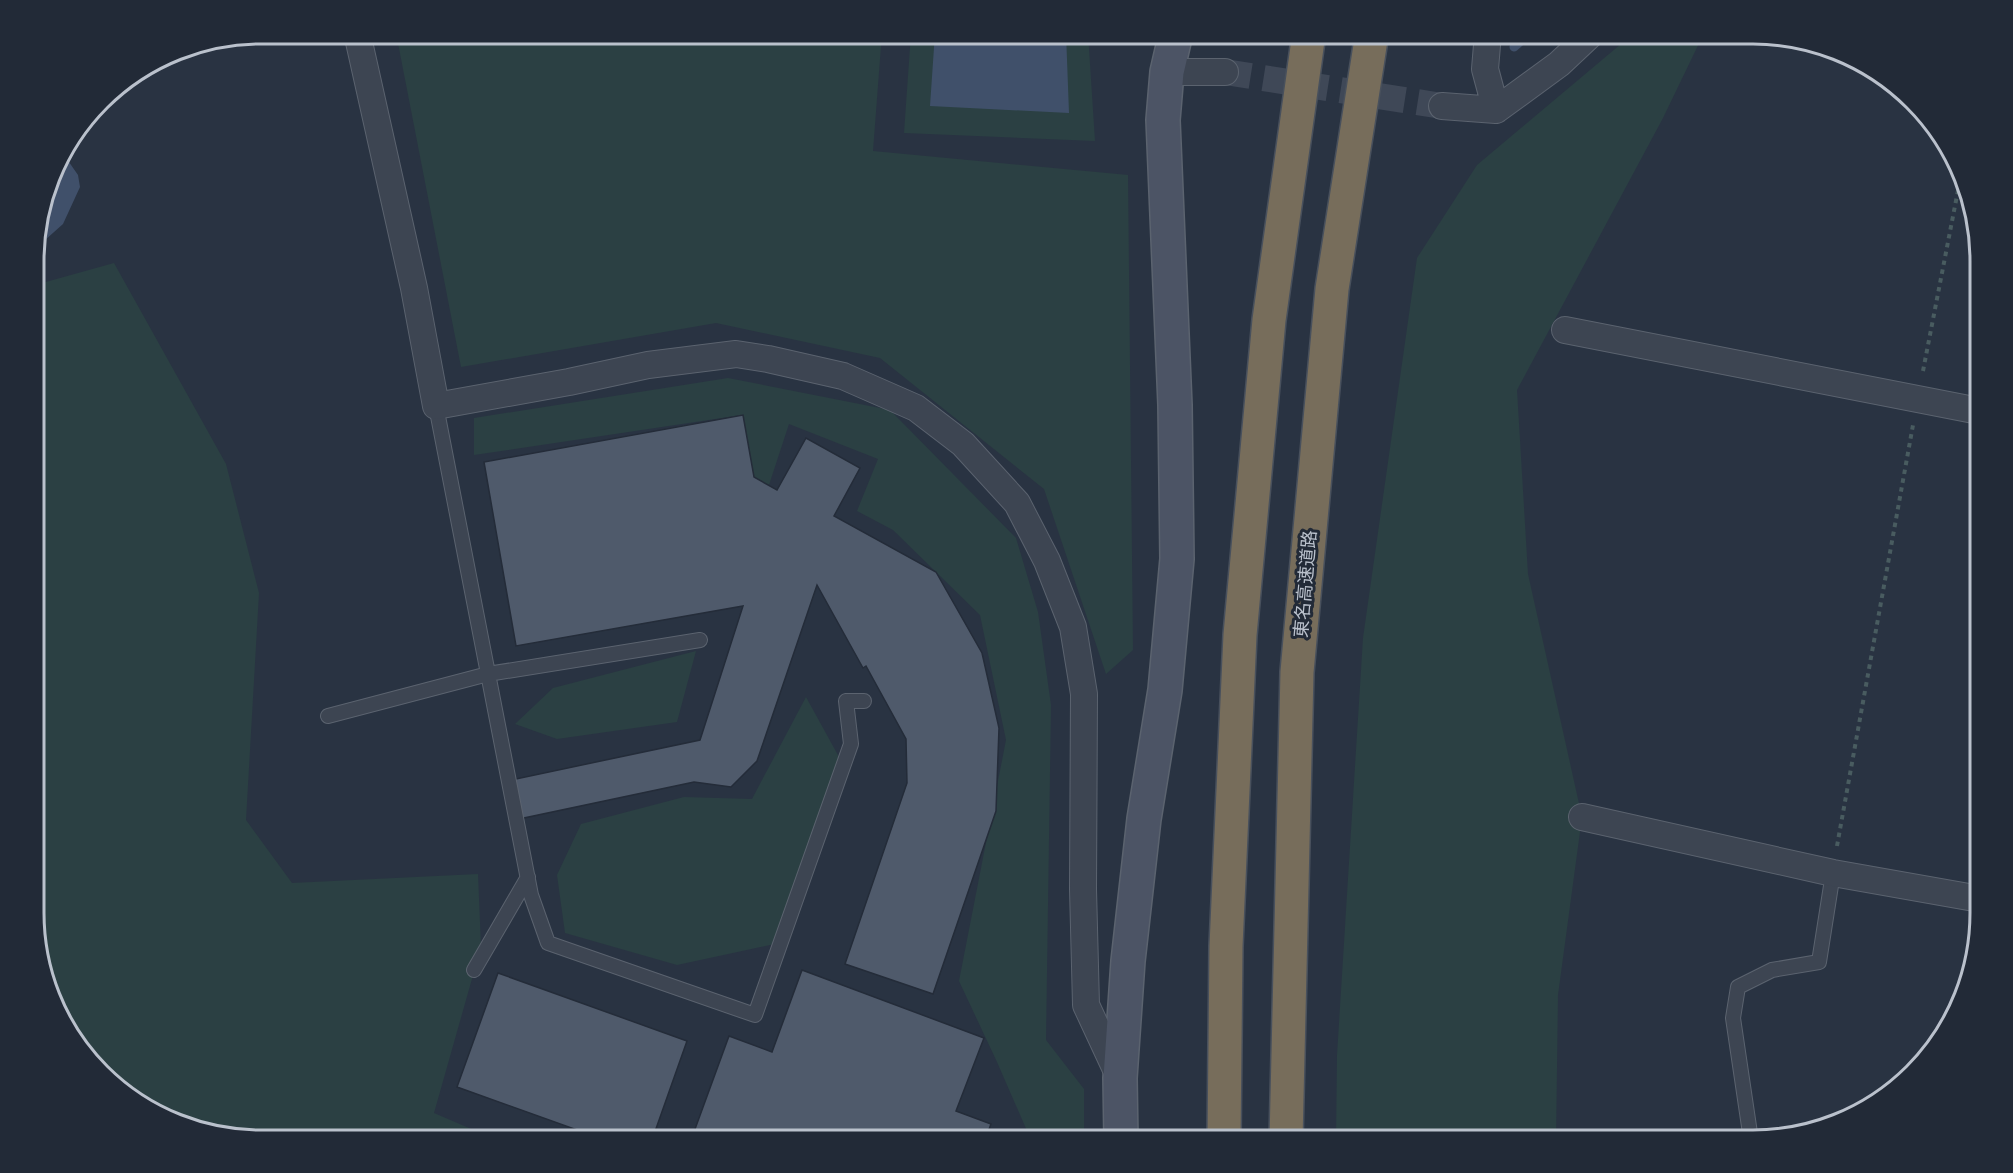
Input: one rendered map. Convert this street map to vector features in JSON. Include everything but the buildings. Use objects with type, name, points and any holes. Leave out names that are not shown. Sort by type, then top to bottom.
[{"type":"highway","points":[[1224,1130],[1226,946],[1240,634],[1269,320],[1307,44]]},
{"type":"highway","name":"東名高速道路","points":[[1286,1130],[1297,672],[1332,289],[1370,44]]},
{"type":"street","points":[[359,44],[414,288],[436,406],[648,365],[736,354],[768,359],[843,376],[916,408],[963,444],[1017,503],[1047,561],[1073,627],[1083,694],[1083,889],[1086,1005],[1120,1078]]},
{"type":"street","points":[[1121,1130],[1120,1078],[1131,937],[1144,819],[1165,690],[1177,559],[1175,405],[1163,120],[1167,72],[1173,44]]},
{"type":"street","points":[[1487,44],[1485,69],[1496,110]]},
{"type":"street","points":[[1442,106],[1496,110],[1559,64],[1580,44]]},
{"type":"street","points":[[1167,72],[1225,72]]},
{"type":"street","points":[[1565,330],[1970,409]]},
{"type":"street","points":[[1582,817],[1833,873],[1970,896]]},
{"type":"lane","points":[[436,406],[531,895],[548,944],[756,1015],[851,744],[846,701],[864,701]]},
{"type":"lane","points":[[328,716],[488,675],[700,640]]},
{"type":"lane","points":[[1749,1130],[1732,1018],[1738,987],[1772,970],[1819,962],[1833,873]]},
{"type":"lane","points":[[474,970],[528,877]]},
{"type":"path","points":[[1833,873],[1957,189]]},
{"type":"green space","points":[[398,44],[881,44],[873,151],[1128,175],[1133,650],[1106,674],[1044,489],[880,358],[716,323],[461,367]]},
{"type":"green space","points":[[910,44],[1089,44],[1095,141],[904,133]]},
{"type":"green space","points":[[1621,44],[1699,44],[1663,118],[1517,390],[1528,574],[1582,817],[1558,995],[1556,1130],[1336,1130],[1337,1055],[1363,638],[1417,258],[1477,165]]},
{"type":"green space","points":[[114,263],[226,464],[259,593],[246,820],[292,883],[478,874],[481,947],[434,1113],[474,1130],[261,1130],[232,1128],[204,1122],[165,1107],[140,1093],[117,1076],[88,1045],[66,1008],[51,969],[44,927],[44,282]]},
{"type":"green space","points":[[728,378],[890,410],[1016,538],[1038,612],[1051,705],[1046,1040],[1084,1089],[1084,1130],[1027,1130],[959,981],[1006,740],[980,615],[893,530],[857,511],[878,459],[789,424],[769,485],[754,477],[742,415],[474,455],[474,418]]},
{"type":"green space","points":[[696,651],[677,722],[557,739],[515,724],[553,688]]},
{"type":"green space","points":[[806,697],[839,757],[779,943],[677,965],[565,933],[557,875],[581,824],[684,797],[752,799]]},
{"type":"water","points":[[934,44],[1066,44],[1069,113],[930,106]]},
{"type":"water","points":[[68,161],[78,175],[80,187],[63,224],[44,241],[51,204]]},
{"type":"waterway","points":[[1514,47],[1517,44]]},
{"type":"tunnel","points":[[1225,72],[1442,106]]}]
